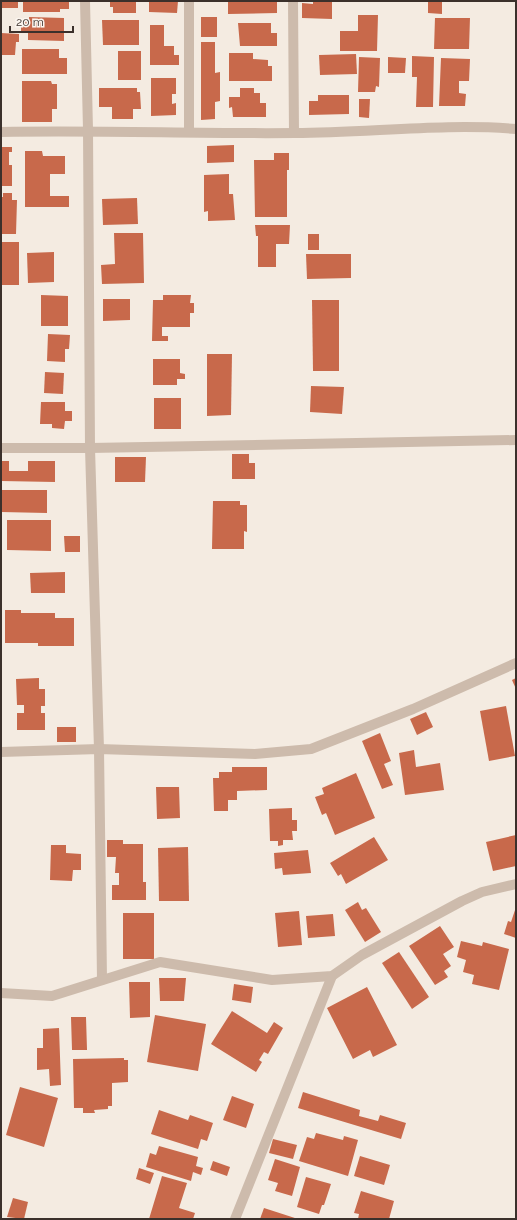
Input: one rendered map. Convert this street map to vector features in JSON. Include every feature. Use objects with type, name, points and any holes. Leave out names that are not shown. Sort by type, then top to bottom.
[{"type":"street","points":[[85,1],[88,130],[90,448],[99,750],[102,980]]},
{"type":"street","points":[[189,1],[189,132]]},
{"type":"street","points":[[293,1],[294,133]]},
{"type":"street","points":[[1,132],[88,130],[294,133],[494,127],[516,129]]},
{"type":"street","points":[[1,448],[90,448],[516,440]]},
{"type":"street","points":[[1,752],[99,750],[255,754],[311,749],[413,709],[516,663]]},
{"type":"street","points":[[1,993],[52,996],[160,962],[272,980],[332,976],[362,955],[462,901],[482,892],[516,884]]},
{"type":"street","points":[[235,1219],[332,976]]},
{"type":"building","points":[[1,1],[18,1],[18,8],[1,8]]},
{"type":"building","points":[[23,1],[69,1],[69,9],[60,9],[60,12],[23,12]]},
{"type":"building","points":[[110,1],[136,1],[136,13],[113,13],[113,7],[110,7]]},
{"type":"building","points":[[149,1],[178,1],[177,13],[149,12]]},
{"type":"building","points":[[228,1],[277,1],[277,13],[228,14]]},
{"type":"building","points":[[313,1],[332,1],[332,19],[302,18],[302,3],[313,4]]},
{"type":"building","points":[[428,1],[442,1],[442,14],[428,13]]},
{"type":"building","points":[[358,15],[378,15],[377,51],[340,51],[340,31],[358,31]]},
{"type":"building","points":[[29,17],[64,18],[64,41],[28,40],[28,32],[21,32],[21,21],[29,22]]},
{"type":"building","points":[[201,17],[217,17],[217,37],[201,37]]},
{"type":"building","points":[[435,18],[470,18],[469,49],[434,49]]},
{"type":"building","points":[[102,20],[139,20],[139,45],[103,45]]},
{"type":"building","points":[[238,23],[271,23],[271,33],[277,33],[277,46],[240,46]]},
{"type":"building","points":[[150,25],[164,25],[164,46],[174,46],[174,55],[179,55],[179,65],[150,65]]},
{"type":"building","points":[[1,33],[19,34],[19,42],[16,42],[15,55],[1,55]]},
{"type":"building","points":[[201,42],[215,42],[215,73],[220,72],[220,101],[215,102],[215,119],[201,120]]},
{"type":"building","points":[[22,49],[59,49],[59,58],[67,58],[67,74],[22,74]]},
{"type":"building","points":[[118,51],[141,51],[141,80],[118,80]]},
{"type":"building","points":[[229,53],[253,53],[253,59],[268,60],[268,66],[272,66],[272,81],[229,81]]},
{"type":"building","points":[[356,54],[357,74],[320,75],[319,55]]},
{"type":"building","points":[[412,56],[434,57],[433,107],[416,107],[417,77],[412,77]]},
{"type":"building","points":[[359,57],[380,58],[379,87],[376,86],[375,92],[358,92]]},
{"type":"building","points":[[388,57],[406,58],[405,73],[388,73]]},
{"type":"building","points":[[441,58],[470,59],[469,81],[459,81],[459,93],[466,94],[465,106],[439,106]]},
{"type":"building","points":[[151,78],[176,78],[176,94],[172,94],[172,104],[176,103],[176,115],[151,116]]},
{"type":"building","points":[[22,81],[51,81],[52,84],[57,84],[57,109],[52,109],[52,122],[22,122]]},
{"type":"building","points":[[99,88],[137,88],[137,92],[140,92],[141,109],[133,109],[133,119],[112,119],[112,107],[99,107]]},
{"type":"building","points":[[240,88],[254,88],[254,93],[260,93],[260,103],[266,103],[266,117],[233,117],[232,107],[229,108],[229,97],[240,97]]},
{"type":"building","points":[[318,95],[349,95],[349,114],[309,115],[309,101],[318,101]]},
{"type":"building","points":[[359,99],[370,99],[369,118],[359,117]]},
{"type":"building","points":[[234,145],[234,162],[207,163],[207,146]]},
{"type":"building","points":[[1,147],[12,147],[12,152],[9,152],[9,165],[12,165],[12,186],[1,186]]},
{"type":"building","points":[[25,151],[42,151],[43,156],[65,156],[65,174],[50,174],[50,196],[69,196],[69,207],[25,207]]},
{"type":"building","points":[[274,153],[289,153],[289,170],[287,170],[287,217],[255,217],[254,160],[274,160]]},
{"type":"building","points":[[229,174],[229,194],[233,194],[235,220],[208,221],[208,211],[204,212],[204,175]]},
{"type":"building","points":[[3,193],[12,193],[12,200],[17,200],[16,234],[1,234],[1,197],[3,197]]},
{"type":"building","points":[[137,198],[138,224],[103,225],[102,199]]},
{"type":"building","points":[[255,225],[290,225],[289,244],[276,244],[276,267],[258,267],[258,236],[256,236]]},
{"type":"building","points":[[114,233],[143,233],[144,283],[102,284],[101,265],[115,264]]},
{"type":"building","points":[[308,234],[319,234],[319,250],[308,250]]},
{"type":"building","points":[[1,242],[19,242],[19,285],[1,285]]},
{"type":"building","points":[[54,252],[54,282],[28,283],[27,253]]},
{"type":"building","points":[[306,254],[351,254],[351,278],[307,279]]},
{"type":"building","points":[[41,295],[68,296],[68,326],[41,326]]},
{"type":"building","points":[[163,295],[191,295],[190,303],[194,303],[194,313],[190,313],[190,327],[162,327],[162,336],[168,336],[168,341],[152,341],[153,300],[163,300]]},
{"type":"building","points":[[103,299],[130,299],[130,320],[103,321]]},
{"type":"building","points":[[312,300],[339,300],[339,371],[313,371]]},
{"type":"building","points":[[48,334],[70,335],[69,349],[65,349],[65,362],[47,361]]},
{"type":"building","points":[[207,354],[232,354],[231,415],[207,416]]},
{"type":"building","points":[[153,359],[180,359],[180,373],[185,374],[185,379],[177,379],[177,385],[153,385]]},
{"type":"building","points":[[45,372],[64,373],[63,394],[44,393]]},
{"type":"building","points":[[311,386],[344,387],[342,414],[310,412]]},
{"type":"building","points":[[154,398],[181,398],[181,429],[154,429]]},
{"type":"building","points":[[41,402],[65,402],[65,411],[72,411],[72,421],[65,421],[64,429],[52,428],[52,424],[40,424]]},
{"type":"building","points":[[232,454],[249,454],[249,463],[255,463],[255,479],[232,479]]},
{"type":"building","points":[[115,457],[146,457],[145,482],[115,482]]},
{"type":"building","points":[[1,461],[9,461],[9,471],[28,471],[28,461],[55,461],[55,482],[1,481]]},
{"type":"building","points":[[1,490],[47,490],[47,513],[1,512]]},
{"type":"building","points":[[213,501],[240,501],[240,505],[247,505],[247,532],[244,531],[244,549],[212,549]]},
{"type":"building","points":[[7,520],[51,520],[51,551],[7,550]]},
{"type":"building","points":[[64,536],[80,536],[80,552],[65,552]]},
{"type":"building","points":[[65,572],[65,593],[31,593],[30,573]]},
{"type":"building","points":[[5,610],[21,610],[21,613],[55,613],[55,618],[74,618],[74,646],[38,646],[38,643],[5,643]]},
{"type":"building","points":[[39,678],[39,689],[45,689],[45,706],[41,706],[41,713],[45,713],[45,730],[17,730],[17,713],[24,713],[24,705],[17,705],[16,679]]},
{"type":"building","points":[[516,678],[516,689],[512,680]]},
{"type":"building","points":[[506,706],[515,756],[489,761],[480,711]]},
{"type":"building","points":[[426,712],[433,727],[417,735],[410,719]]},
{"type":"building","points":[[57,727],[76,727],[76,742],[57,742]]},
{"type":"building","points":[[380,733],[391,761],[384,764],[393,785],[382,789],[362,741]]},
{"type":"building","points":[[414,750],[416,767],[440,763],[444,790],[405,795],[399,753]]},
{"type":"building","points":[[232,767],[267,767],[267,790],[237,791],[237,800],[228,800],[228,811],[214,811],[213,778],[219,778],[219,772],[232,772]]},
{"type":"building","points":[[356,773],[375,818],[335,835],[326,813],[322,815],[315,797],[324,794],[322,788]]},
{"type":"building","points":[[156,787],[179,787],[180,818],[157,819]]},
{"type":"building","points":[[292,808],[292,820],[297,820],[297,831],[292,831],[293,840],[283,840],[283,845],[278,846],[278,841],[270,841],[269,809]]},
{"type":"building","points":[[516,835],[516,866],[493,871],[486,842]]},
{"type":"building","points":[[374,837],[388,860],[346,884],[341,874],[338,876],[330,863]]},
{"type":"building","points":[[107,840],[123,840],[123,844],[143,844],[143,882],[146,882],[146,900],[112,900],[112,885],[119,885],[119,873],[115,873],[116,857],[107,857]]},
{"type":"building","points":[[51,845],[66,845],[66,853],[81,854],[81,870],[73,870],[72,881],[50,880]]},
{"type":"building","points":[[188,847],[189,901],[159,901],[158,848]]},
{"type":"building","points":[[308,850],[311,873],[283,875],[282,868],[275,869],[274,853]]},
{"type":"building","points":[[358,902],[362,910],[366,908],[381,932],[365,942],[345,910]]},
{"type":"building","points":[[516,907],[516,938],[504,934],[508,921],[511,922]]},
{"type":"building","points":[[299,911],[302,945],[278,947],[275,913]]},
{"type":"building","points":[[123,913],[154,913],[154,959],[123,959]]},
{"type":"building","points":[[333,914],[335,936],[308,938],[306,916]]},
{"type":"building","points":[[440,926],[454,947],[443,954],[451,966],[444,971],[448,977],[435,985],[409,946]]},
{"type":"building","points":[[461,941],[482,946],[483,942],[509,949],[499,990],[472,984],[474,975],[463,972],[466,960],[457,957]]},
{"type":"building","points":[[399,952],[429,997],[412,1009],[382,963]]},
{"type":"building","points":[[159,978],[186,978],[184,1001],[160,1001]]},
{"type":"building","points":[[129,982],[150,982],[150,1017],[130,1018]]},
{"type":"building","points":[[234,984],[253,987],[251,1003],[232,1000]]},
{"type":"building","points":[[367,987],[397,1045],[373,1057],[370,1050],[353,1059],[327,1008]]},
{"type":"building","points":[[232,1011],[267,1033],[274,1022],[283,1028],[268,1054],[264,1052],[259,1060],[262,1062],[256,1072],[211,1044]]},
{"type":"building","points":[[155,1015],[206,1024],[198,1071],[147,1062]]},
{"type":"building","points":[[71,1017],[86,1017],[87,1050],[72,1050]]},
{"type":"building","points":[[59,1028],[61,1085],[50,1086],[49,1069],[37,1070],[37,1048],[43,1048],[43,1029]]},
{"type":"building","points":[[124,1058],[124,1060],[128,1060],[128,1082],[112,1083],[112,1106],[108,1106],[108,1109],[94,1110],[95,1113],[83,1113],[83,1108],[74,1108],[73,1059]]},
{"type":"building","points":[[20,1087],[58,1098],[44,1147],[6,1135]]},
{"type":"building","points":[[303,1092],[360,1110],[359,1116],[378,1121],[380,1115],[406,1123],[401,1139],[298,1108]]},
{"type":"building","points":[[232,1096],[254,1104],[246,1128],[223,1120]]},
{"type":"building","points":[[159,1110],[188,1120],[190,1115],[213,1123],[207,1141],[201,1139],[198,1149],[151,1134]]},
{"type":"building","points":[[316,1133],[343,1140],[344,1136],[358,1140],[348,1176],[299,1161],[307,1137],[314,1139]]},
{"type":"building","points":[[273,1139],[297,1145],[293,1159],[269,1153]]},
{"type":"building","points":[[159,1146],[198,1157],[196,1166],[203,1168],[201,1175],[193,1172],[191,1181],[146,1167],[150,1153],[156,1155]]},
{"type":"building","points":[[360,1156],[390,1165],[384,1185],[354,1176]]},
{"type":"building","points":[[275,1159],[300,1167],[292,1196],[275,1191],[278,1183],[268,1180]]},
{"type":"building","points":[[213,1161],[230,1167],[227,1176],[210,1170]]},
{"type":"building","points":[[139,1168],[154,1173],[150,1184],[136,1179]]},
{"type":"building","points":[[162,1176],[187,1183],[179,1208],[195,1213],[193,1219],[149,1219]]},
{"type":"building","points":[[306,1177],[331,1184],[324,1205],[322,1205],[319,1214],[297,1207]]},
{"type":"building","points":[[361,1191],[394,1201],[389,1219],[358,1219],[359,1214],[354,1213]]},
{"type":"building","points":[[13,1198],[28,1202],[24,1219],[7,1217]]},
{"type":"building","points":[[264,1208],[298,1219],[260,1219]]}]
